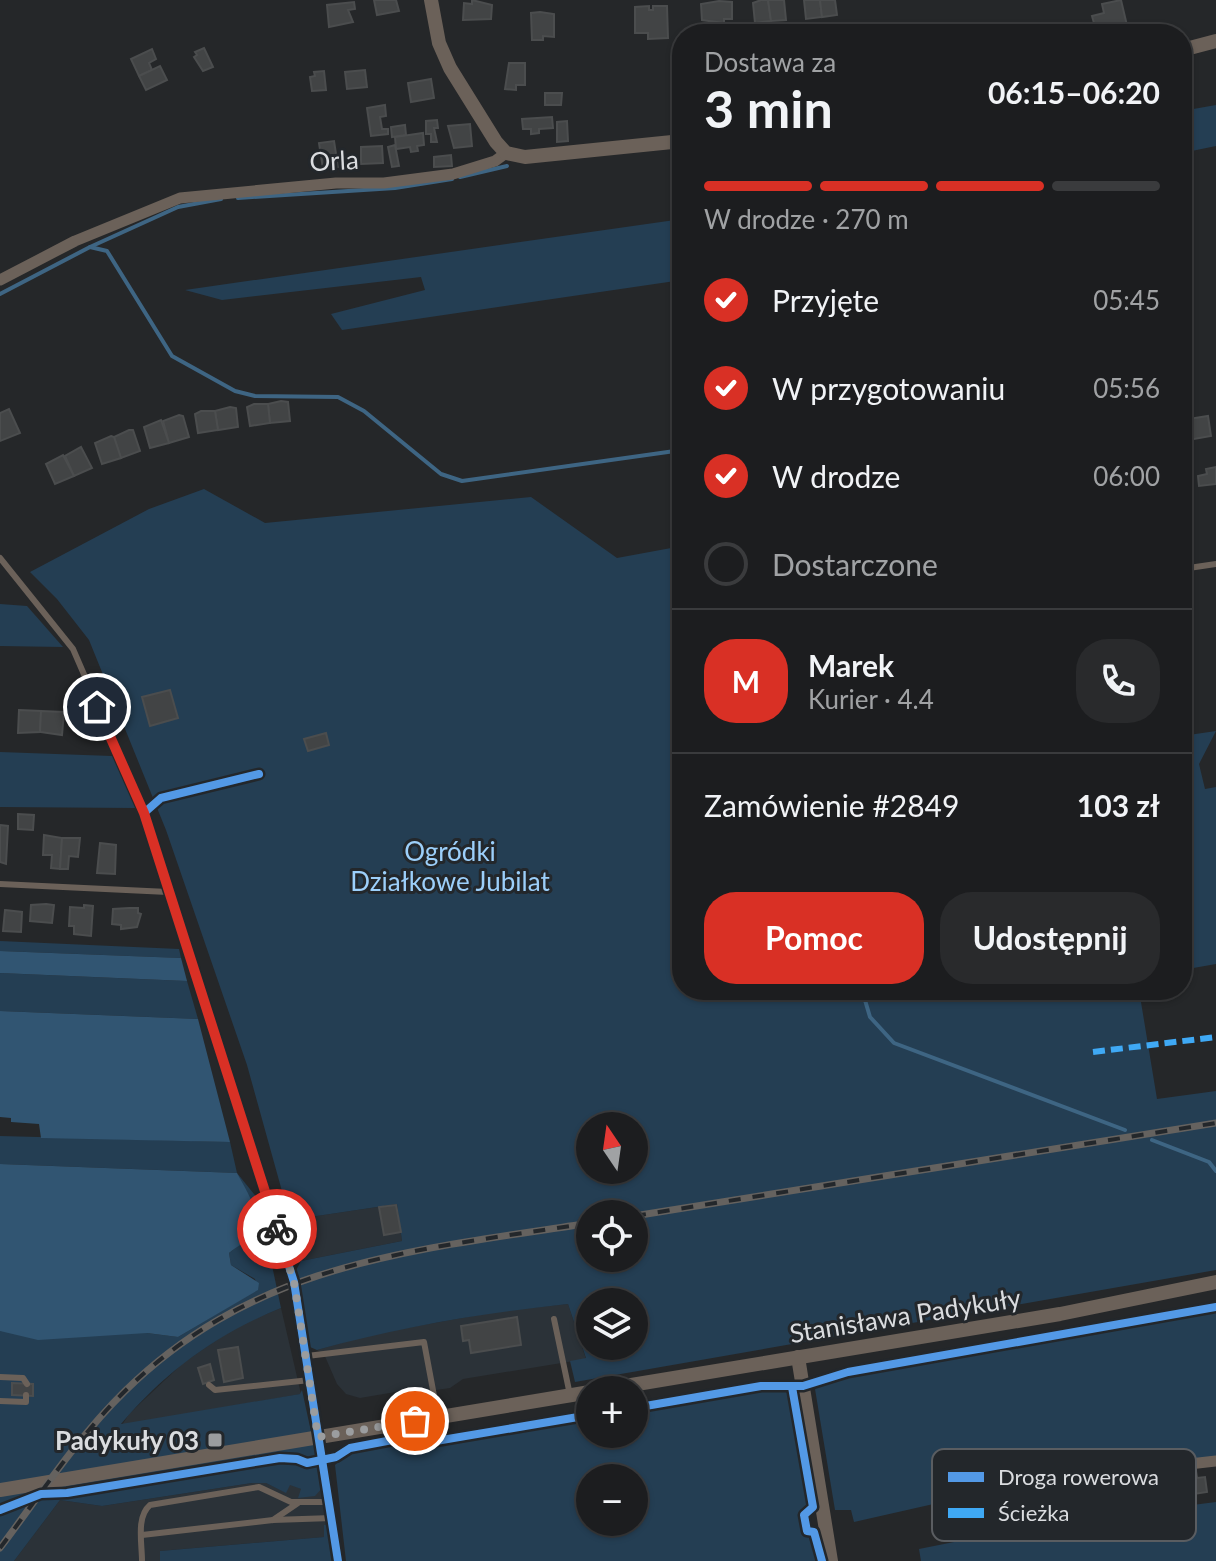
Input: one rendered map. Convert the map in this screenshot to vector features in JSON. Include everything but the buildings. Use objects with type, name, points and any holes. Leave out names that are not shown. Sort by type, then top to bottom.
[{"type":"street","points":[[431,0],[439,43],[450,68],[506,153]]},
{"type":"street","points":[[1192,47],[1216,41]]},
{"type":"street","name":"Orla","points":[[0,280],[75,241],[180,198],[336,183],[384,183],[453,174],[495,161],[506,153],[525,157],[672,142]]},
{"type":"street","points":[[259,774],[161,798],[144,813],[294,1282],[338,1561]]},
{"type":"street","name":"Stanisława Padykuły","points":[[648,1382],[1060,1314],[1216,1282]]},
{"type":"street","points":[[798,1357],[831,1561]]},
{"type":"street","points":[[0,1490],[576,1394]]},
{"type":"street","points":[[1196,1463],[1216,1461]]},
{"type":"lane","points":[[0,558],[73,649],[144,813]]},
{"type":"lane","points":[[1192,568],[1216,564]]},
{"type":"lane","points":[[0,884],[168,892]]},
{"type":"lane","points":[[554,1319],[570,1395]]},
{"type":"lane","points":[[307,1356],[424,1342],[438,1417]]},
{"type":"lane","points":[[0,1377],[23,1378],[27,1384]]},
{"type":"lane","points":[[209,1385],[215,1390],[310,1380]]},
{"type":"lane","points":[[0,1401],[26,1402],[26,1395]]},
{"type":"lane","points":[[142,1561],[144,1510],[162,1502],[259,1487],[298,1503],[330,1502]]},
{"type":"lane","points":[[273,1520],[298,1503]]},
{"type":"lane","points":[[142,1535],[273,1520],[332,1518]]},
{"type":"shaded area","points":[[0,951],[181,958],[187,981],[0,973]]},
{"type":"shaded area","points":[[0,1011],[198,1019],[230,1142],[41,1138],[39,1124],[11,1122],[11,1118],[0,1117]]},
{"type":"shaded area","points":[[0,1164],[237,1173],[255,1210],[256,1226],[248,1239],[229,1253],[231,1265],[259,1283],[258,1290],[178,1337],[147,1333],[38,1340],[0,1331]]},
{"type":"shaded area","points":[[397,1204],[402,1241],[301,1261],[290,1220]]},
{"type":"shaded area","points":[[568,1304],[576,1328],[576,1360],[580,1360],[463,1379],[450,1388],[416,1393],[413,1389],[360,1398],[346,1394],[337,1384],[324,1354],[317,1350],[372,1334],[501,1311]]},
{"type":"shaded area","points":[[281,1308],[301,1394],[122,1425],[129,1414],[183,1363],[237,1326]]},
{"type":"shaded area","points":[[266,1483],[285,1492],[290,1484],[301,1489],[323,1487],[327,1525],[325,1537],[160,1551],[160,1561],[14,1561],[60,1500],[102,1506]]},
{"type":"green space","points":[[1216,105],[1216,146],[1192,151],[1192,109]]},
{"type":"green space","points":[[672,220],[672,281],[342,330],[331,314],[425,290],[421,277],[222,300],[185,290]]},
{"type":"green space","name":"Ogródki Działkowe Jubilat","points":[[204,489],[265,523],[531,497],[617,558],[672,548],[672,1000],[1141,1000],[1157,1099],[1216,1091],[1216,1270],[609,1376],[576,1376],[575,1382],[570,1361],[648,1360],[648,1288],[576,1288],[576,1328],[568,1304],[441,1322],[317,1350],[310,1347],[295,1272],[301,1261],[402,1241],[397,1204],[290,1220],[247,1065],[166,830],[89,640],[57,599],[30,572],[149,509]]},
{"type":"green space","points":[[0,604],[27,606],[63,647],[0,646]]},
{"type":"green space","points":[[1216,731],[1199,764],[1205,789],[1216,787],[1216,964],[1192,968],[1192,735]]},
{"type":"green space","points":[[0,752],[112,756],[135,808],[0,807]]},
{"type":"green space","points":[[0,941],[179,949],[181,958],[0,951]]},
{"type":"green space","points":[[0,973],[187,981],[198,1019],[0,1011]]},
{"type":"green space","points":[[0,1136],[230,1142],[237,1173],[0,1164]]},
{"type":"green space","points":[[237,1173],[258,1199],[281,1308],[235,1330],[194,1356],[156,1387],[121,1424],[300,1394],[302,1390],[323,1487],[315,1496],[298,1498],[301,1489],[290,1485],[286,1493],[266,1483],[252,1483],[102,1506],[60,1500],[14,1561],[0,1561],[0,1331],[147,1333],[178,1337],[257,1290],[255,1279],[231,1265],[229,1253],[253,1234]]},
{"type":"green space","points":[[1216,1311],[1216,1458],[1196,1461],[1196,1449],[932,1449],[932,1504],[854,1522],[851,1510],[835,1510],[815,1389],[818,1385],[847,1376]]},
{"type":"green space","points":[[757,1390],[785,1390],[792,1396],[810,1505],[809,1510],[801,1514],[800,1524],[804,1534],[815,1537],[819,1561],[346,1561],[335,1465],[348,1452],[406,1441],[428,1445],[576,1420],[576,1448],[648,1448],[648,1408]]},
{"type":"green space","points":[[1216,1502],[1216,1561],[921,1561],[919,1549],[959,1541],[1196,1541],[1196,1505]]},
{"type":"green space","points":[[324,1525],[327,1525],[333,1561],[160,1561],[160,1551],[324,1537]]},
{"type":"waterway","points":[[460,177],[507,166]]},
{"type":"waterway","points":[[238,198],[395,188],[452,179]]},
{"type":"waterway","points":[[0,294],[90,247],[178,207],[221,199]]},
{"type":"waterway","points":[[90,247],[107,251],[172,356],[235,391],[255,396],[338,397],[364,411],[441,474],[462,481],[672,451]]},
{"type":"waterway","points":[[865,1000],[870,1017],[894,1043],[1125,1130]]},
{"type":"waterway","points":[[1152,1140],[1209,1162],[1216,1171]]},
{"type":"railway","points":[[648,1214],[1216,1123]]},
{"type":"railway","points":[[0,1548],[107,1409],[176,1348],[229,1314],[285,1288],[342,1268],[463,1242],[576,1225]]},
{"type":"marked path","points":[[1093,1052],[1216,1037]]},
{"type":"cycle path","points":[[259,774],[161,798],[144,813],[294,1282],[338,1561]]},
{"type":"cycle path","points":[[648,1406],[761,1386],[803,1386],[848,1372],[1216,1307]]},
{"type":"cycle path","points":[[792,1387],[813,1507],[804,1515],[807,1531],[814,1532],[822,1561]]},
{"type":"cycle path","points":[[0,1510],[41,1494],[67,1493],[280,1458],[307,1463],[336,1457],[350,1448],[403,1438],[430,1442],[576,1417]]},
{"type":"way so far","points":[[277,1229],[294,1282],[318,1437],[415,1421]]},
{"type":"place","name":"Padykuły 03","points":[[215,1440]]},
{"type":"route","points":[[97,707],[144,813],[277,1229]]}]
